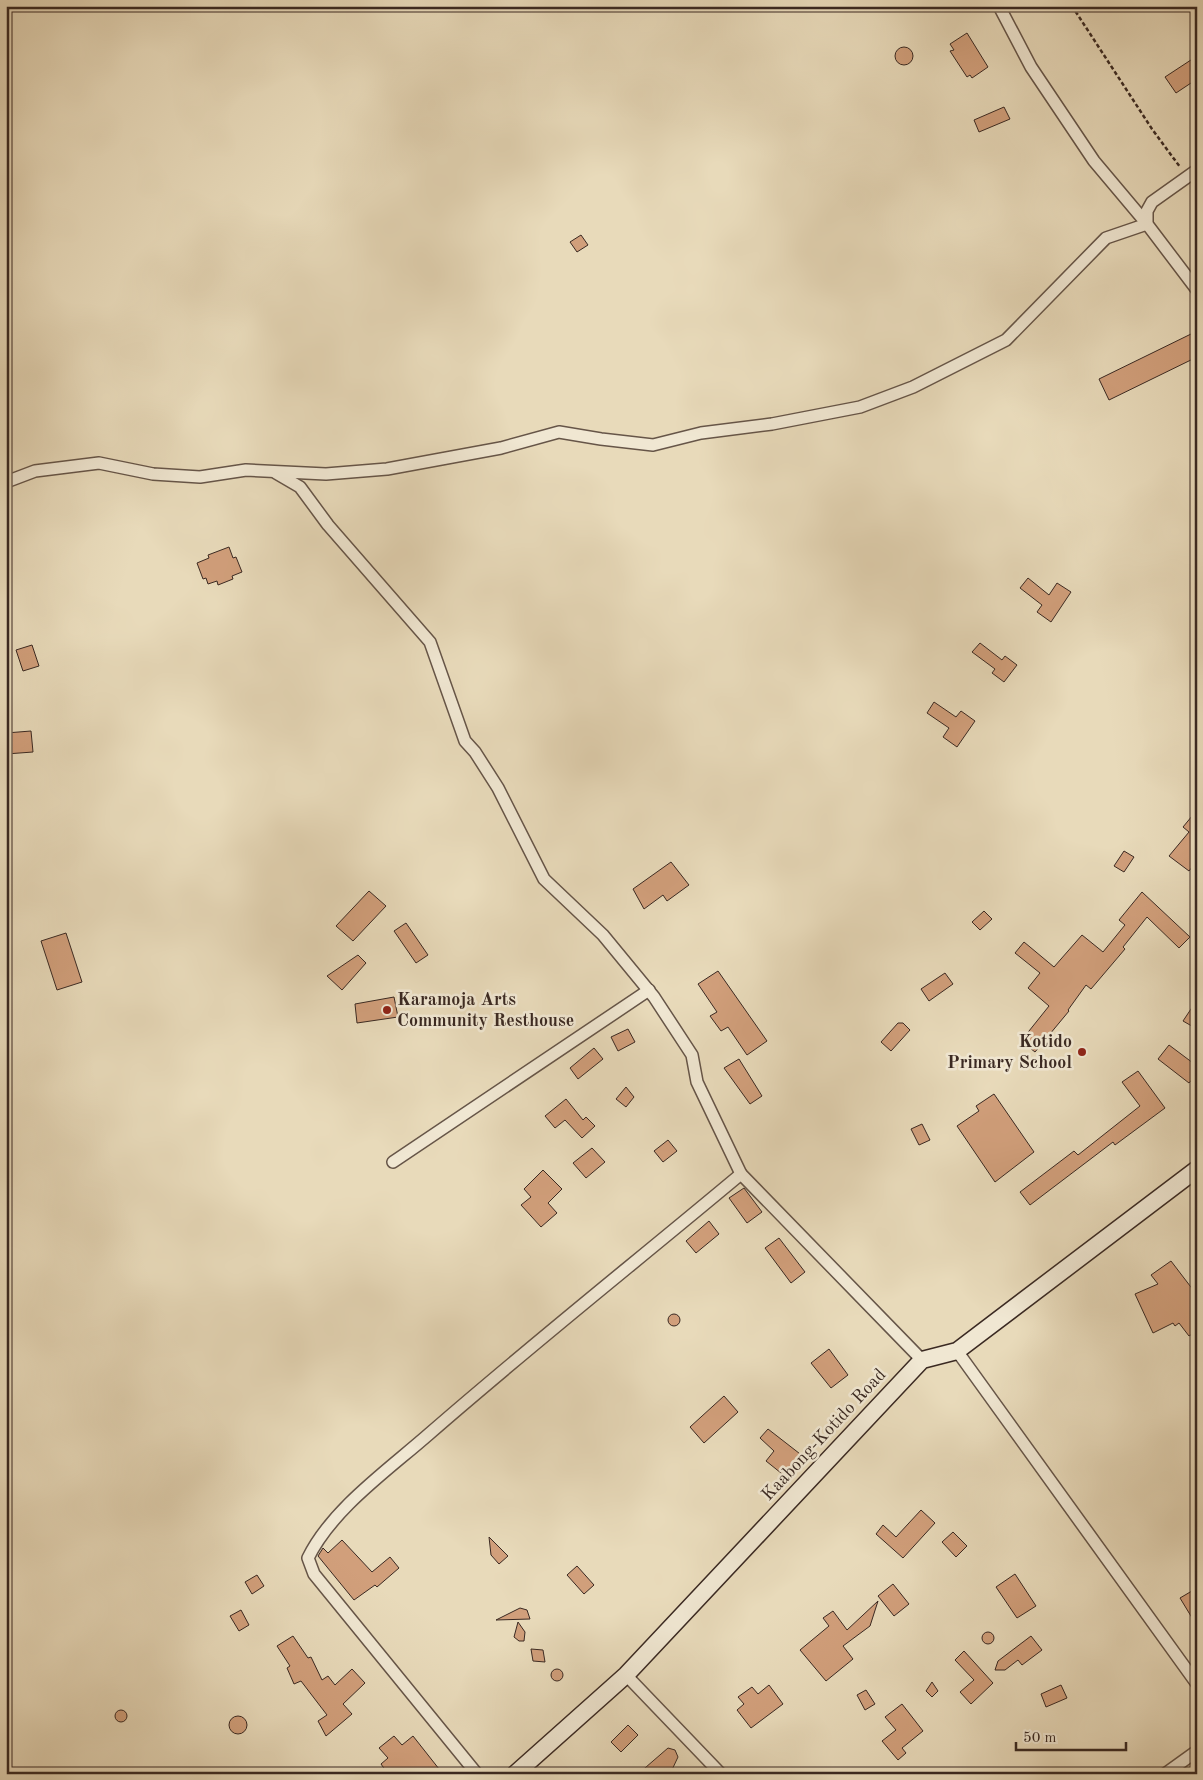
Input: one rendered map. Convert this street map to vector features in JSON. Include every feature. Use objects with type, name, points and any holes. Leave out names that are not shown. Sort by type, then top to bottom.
[{"type":"main road","points":[[922,1360],[957,1351],[1197,1169]]},
{"type":"main road","name":"Kaabong-Kotido Road","points":[[515,1774],[626,1675],[922,1360]]},
{"type":"street","points":[[999,6],[1031,67],[1094,161],[1197,290]]},
{"type":"street","points":[[1146,224],[1147,211],[1152,202],[1192,173]]},
{"type":"street","points":[[6,482],[35,471],[99,463],[153,474],[200,477],[246,470],[326,474],[387,469],[501,448],[558,432],[600,439],[653,444],[701,433],[772,424],[860,407],[913,387],[1006,340],[1106,238],[1146,224]]},
{"type":"street","points":[[274,472],[300,487],[328,525],[430,642],[465,741],[498,788],[544,880],[603,935],[649,990],[692,1055],[697,1082],[741,1174],[922,1360]]},
{"type":"street","points":[[393,1162],[649,990]]},
{"type":"street","points":[[477,1774],[314,1574],[308,1558],[326,1528],[386,1472],[463,1405],[741,1174]]},
{"type":"street","points":[[957,1351],[1197,1684]]},
{"type":"street","points":[[626,1675],[720,1774]]},
{"type":"street","points":[[1165,1774],[1197,1751]]},
{"type":"path","points":[[1072,6],[1152,129],[1192,173]]},
{"type":"building","points":[[967,33],[988,67],[972,78],[970,75],[967,77],[950,51],[954,50],[950,44]]},
{"type":"building","points":[[904,47],[910,50],[913,56],[910,62],[904,65],[898,62],[895,56],[898,50]]},
{"type":"building","points":[[1197,56],[1197,79],[1176,93],[1165,77]]},
{"type":"building","points":[[1004,107],[1010,119],[979,132],[974,120]]},
{"type":"building","points":[[581,235],[588,245],[577,252],[570,242]]},
{"type":"building","points":[[1191,334],[1197,346],[1197,357],[1109,400],[1099,379]]},
{"type":"building","points":[[229,547],[233,558],[236,557],[242,572],[232,576],[233,579],[218,585],[217,581],[208,584],[206,578],[203,579],[197,563],[209,558],[208,555]]},
{"type":"building","points":[[1028,578],[1049,595],[1057,583],[1071,592],[1051,622],[1037,612],[1042,605],[1020,588]]},
{"type":"building","points":[[980,643],[1002,660],[1005,656],[1017,665],[1004,682],[992,673],[995,669],[972,652]]},
{"type":"building","points":[[32,645],[39,666],[23,671],[16,650]]},
{"type":"building","points":[[934,702],[956,717],[961,711],[975,721],[957,747],[943,737],[949,728],[927,713]]},
{"type":"building","points":[[31,731],[33,752],[6,754],[6,733]]},
{"type":"building","points":[[1197,810],[1197,861],[1189,871],[1169,856],[1189,832],[1183,827]]},
{"type":"building","points":[[1124,851],[1134,857],[1124,872],[1114,866]]},
{"type":"building","points":[[671,862],[689,885],[667,901],[663,895],[644,909],[633,889]]},
{"type":"building","points":[[369,891],[386,906],[353,941],[336,926]]},
{"type":"building","points":[[1142,892],[1190,937],[1179,948],[1147,917],[1123,947],[1125,949],[1091,989],[1086,985],[1069,1011],[1035,1052],[1021,1041],[1049,1006],[1028,988],[1040,973],[1015,953],[1024,942],[1054,967],[1082,935],[1103,952],[1125,925],[1119,920]]},
{"type":"building","points":[[984,911],[992,919],[980,930],[972,922]]},
{"type":"building","points":[[406,923],[428,955],[416,963],[394,931]]},
{"type":"building","points":[[66,933],[82,982],[57,990],[41,941]]},
{"type":"building","points":[[358,955],[366,963],[342,990],[327,976]]},
{"type":"building","points":[[718,971],[767,1041],[747,1055],[728,1027],[721,1031],[710,1016],[717,1012],[698,984]]},
{"type":"building","points":[[945,973],[953,984],[929,1001],[921,989]]},
{"type":"building","points":[[394,997],[398,1017],[357,1023],[355,1004]]},
{"type":"building","points":[[1197,1000],[1197,1029],[1183,1021]]},
{"type":"building","points":[[898,1023],[903,1023],[910,1030],[891,1051],[881,1042]]},
{"type":"building","points":[[628,1029],[635,1042],[618,1051],[611,1037]]},
{"type":"building","points":[[1169,1045],[1197,1066],[1197,1074],[1189,1083],[1158,1059]]},
{"type":"building","points":[[594,1048],[603,1059],[578,1079],[570,1068]]},
{"type":"building","points":[[739,1059],[762,1096],[750,1104],[724,1068]]},
{"type":"building","points":[[1138,1071],[1165,1108],[1115,1145],[1113,1142],[1030,1205],[1020,1192],[1074,1151],[1078,1155],[1140,1106],[1122,1082]]},
{"type":"building","points":[[626,1087],[634,1097],[626,1107],[616,1099]]},
{"type":"building","points":[[994,1094],[1034,1152],[995,1182],[957,1126],[979,1111],[976,1106]]},
{"type":"building","points":[[566,1099],[583,1120],[586,1117],[595,1126],[582,1138],[565,1120],[555,1128],[545,1116]]},
{"type":"building","points":[[922,1124],[930,1140],[919,1145],[911,1129]]},
{"type":"building","points":[[668,1140],[677,1151],[663,1162],[654,1151]]},
{"type":"building","points":[[592,1148],[605,1162],[586,1178],[573,1163]]},
{"type":"building","points":[[543,1170],[562,1189],[548,1203],[557,1213],[541,1227],[521,1205],[531,1197],[524,1189]]},
{"type":"building","points":[[744,1188],[762,1212],[747,1223],[729,1198]]},
{"type":"building","points":[[709,1221],[719,1234],[696,1253],[686,1241]]},
{"type":"building","points":[[779,1238],[805,1272],[791,1283],[765,1248]]},
{"type":"building","points":[[1171,1261],[1197,1295],[1197,1331],[1189,1336],[1179,1323],[1175,1326],[1173,1323],[1153,1333],[1135,1294],[1158,1284],[1151,1275]]},
{"type":"building","points":[[672,1314],[676,1314],[680,1320],[676,1326],[672,1326],[668,1322],[668,1318]]},
{"type":"building","points":[[829,1349],[848,1375],[831,1388],[811,1363]]},
{"type":"building","points":[[724,1396],[738,1412],[704,1443],[690,1427]]},
{"type":"building","points":[[768,1429],[804,1457],[786,1477],[766,1461],[774,1451],[760,1438]]},
{"type":"building","points":[[921,1510],[935,1523],[903,1558],[876,1534],[883,1525],[896,1537]]},
{"type":"building","points":[[953,1532],[967,1546],[956,1557],[942,1542]]},
{"type":"building","points":[[489,1537],[508,1556],[499,1564],[491,1555]]},
{"type":"building","points":[[342,1540],[372,1572],[390,1557],[399,1568],[377,1587],[375,1585],[354,1600],[318,1556],[323,1548],[328,1553]]},
{"type":"building","points":[[577,1566],[594,1585],[584,1594],[567,1575]]},
{"type":"building","points":[[1015,1574],[1036,1606],[1017,1618],[996,1587]]},
{"type":"building","points":[[257,1575],[264,1586],[252,1594],[245,1582]]},
{"type":"building","points":[[893,1584],[909,1604],[894,1616],[878,1596]]},
{"type":"building","points":[[1197,1588],[1197,1626],[1180,1598]]},
{"type":"building","points":[[878,1601],[870,1626],[843,1646],[853,1659],[826,1681],[800,1650],[829,1626],[823,1618],[833,1611],[847,1630]]},
{"type":"building","points":[[520,1608],[527,1610],[530,1619],[496,1620]]},
{"type":"building","points":[[241,1610],[249,1625],[239,1631],[230,1616]]},
{"type":"building","points":[[518,1622],[525,1632],[524,1641],[519,1641],[514,1637]]},
{"type":"building","points":[[986,1632],[990,1632],[994,1638],[990,1644],[986,1644],[982,1640],[982,1636]]},
{"type":"building","points":[[293,1636],[308,1658],[311,1657],[322,1680],[328,1676],[335,1685],[352,1669],[365,1683],[343,1704],[352,1714],[326,1736],[318,1721],[327,1715],[301,1681],[294,1684],[287,1668],[290,1666],[277,1646]]},
{"type":"building","points":[[1031,1636],[1042,1650],[1022,1665],[1018,1660],[1005,1670],[995,1670],[998,1661]]},
{"type":"building","points":[[531,1649],[543,1650],[545,1662],[533,1661]]},
{"type":"building","points":[[964,1651],[993,1683],[971,1704],[960,1692],[974,1680],[955,1660]]},
{"type":"building","points":[[559,1669],[562,1670],[562,1680],[555,1681],[552,1680],[551,1673],[552,1670]]},
{"type":"building","points":[[932,1682],[938,1691],[932,1697],[926,1691]]},
{"type":"building","points":[[769,1685],[783,1704],[751,1728],[737,1710],[744,1704],[738,1697],[752,1687],[758,1694]]},
{"type":"building","points":[[1061,1685],[1067,1698],[1046,1707],[1041,1694]]},
{"type":"building","points":[[866,1690],[875,1704],[865,1710],[857,1695]]},
{"type":"building","points":[[902,1704],[923,1731],[902,1748],[906,1753],[898,1760],[882,1741],[896,1730],[885,1717]]},
{"type":"building","points":[[121,1710],[127,1716],[121,1722],[115,1716]]},
{"type":"building","points":[[238,1716],[244,1719],[247,1725],[244,1731],[238,1734],[232,1731],[229,1725],[232,1719]]},
{"type":"building","points":[[628,1725],[638,1735],[621,1752],[611,1742]]},
{"type":"building","points":[[394,1736],[402,1745],[413,1736],[443,1774],[388,1774],[381,1764],[388,1758],[379,1748]]},
{"type":"building","points":[[668,1748],[675,1750],[678,1757],[670,1774],[638,1774]]},
{"type":"place","name":"Karamoja Arts Community Resthouse","points":[[387,1010]]},
{"type":"place","name":"Kotido Primary School","points":[[1082,1052]]}]
